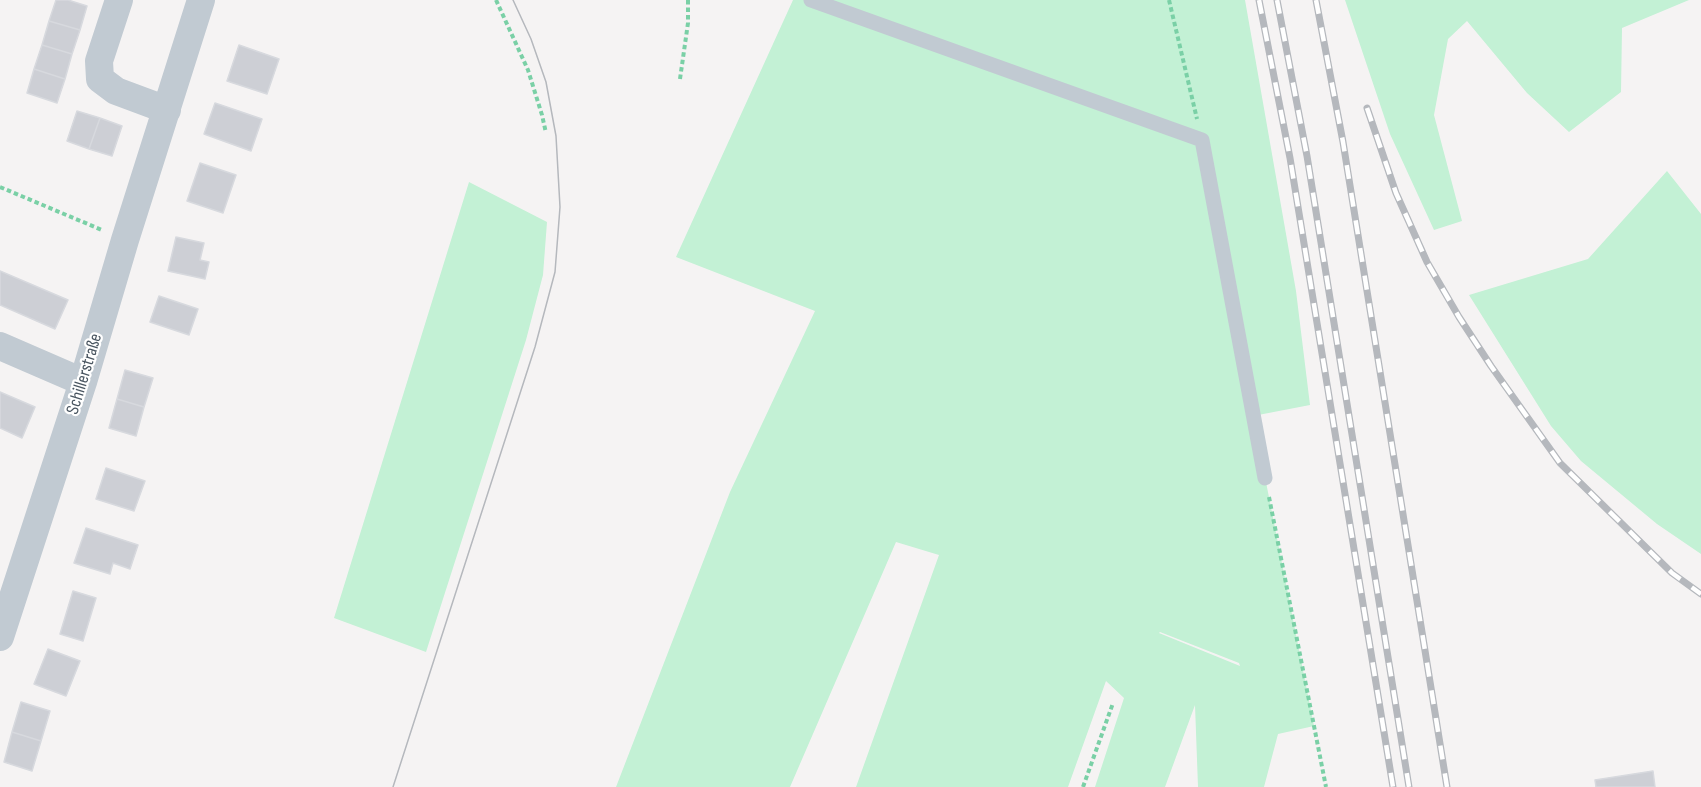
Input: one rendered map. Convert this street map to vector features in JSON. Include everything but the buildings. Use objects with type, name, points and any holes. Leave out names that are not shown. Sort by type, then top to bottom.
[{"type":"street","points":[[119,0],[99,61],[100,79],[116,91],[167,110]]},
{"type":"street","name":"Schillerstraße","points":[[0,637],[83,382],[167,110],[196,2]]},
{"type":"street","points":[[0,346],[83,382]]},
{"type":"lane","points":[[811,0],[1202,140],[1265,478]]},
{"type":"path","points":[[496,0],[528,70],[546,133]]},
{"type":"path","points":[[680,79],[688,23],[688,0]]},
{"type":"path","points":[[1169,0],[1202,140]]},
{"type":"path","points":[[0,187],[125,240]]},
{"type":"path","points":[[1265,478],[1326,787]]},
{"type":"path","points":[[1083,787],[1113,703]]},
{"type":"green space","points":[[793,0],[1245,0],[1296,291],[1310,405],[1253,416],[1314,726],[1278,734],[1264,787],[1198,787],[1195,705],[1165,787],[1095,787],[1124,698],[1106,681],[1068,787],[856,787],[939,555],[896,542],[790,787],[616,787],[730,492],[815,311],[676,257]],"holes":[[[1160,632],[1239,663],[1240,666],[1159,633]]]},
{"type":"green space","points":[[1345,0],[1689,0],[1622,28],[1621,92],[1569,132],[1527,93],[1467,21],[1448,39],[1434,115],[1462,221],[1434,230],[1390,134]]},
{"type":"green space","points":[[1667,171],[1701,214],[1701,554],[1657,524],[1581,461],[1551,426],[1469,295],[1588,259]]},
{"type":"green space","points":[[469,182],[547,222],[543,275],[526,340],[426,652],[334,618]]},
{"type":"tram line","points":[[393,787],[535,347],[555,272],[560,207],[556,136],[546,82],[531,39],[513,0]]},
{"type":"railway","points":[[1259,0],[1290,158],[1393,787]]},
{"type":"railway","points":[[1277,0],[1307,156],[1409,787]]},
{"type":"railway","points":[[1316,0],[1343,142],[1447,787]]},
{"type":"railway","points":[[1367,108],[1396,193],[1427,262],[1491,366],[1560,463],[1672,573],[1701,594]]}]
